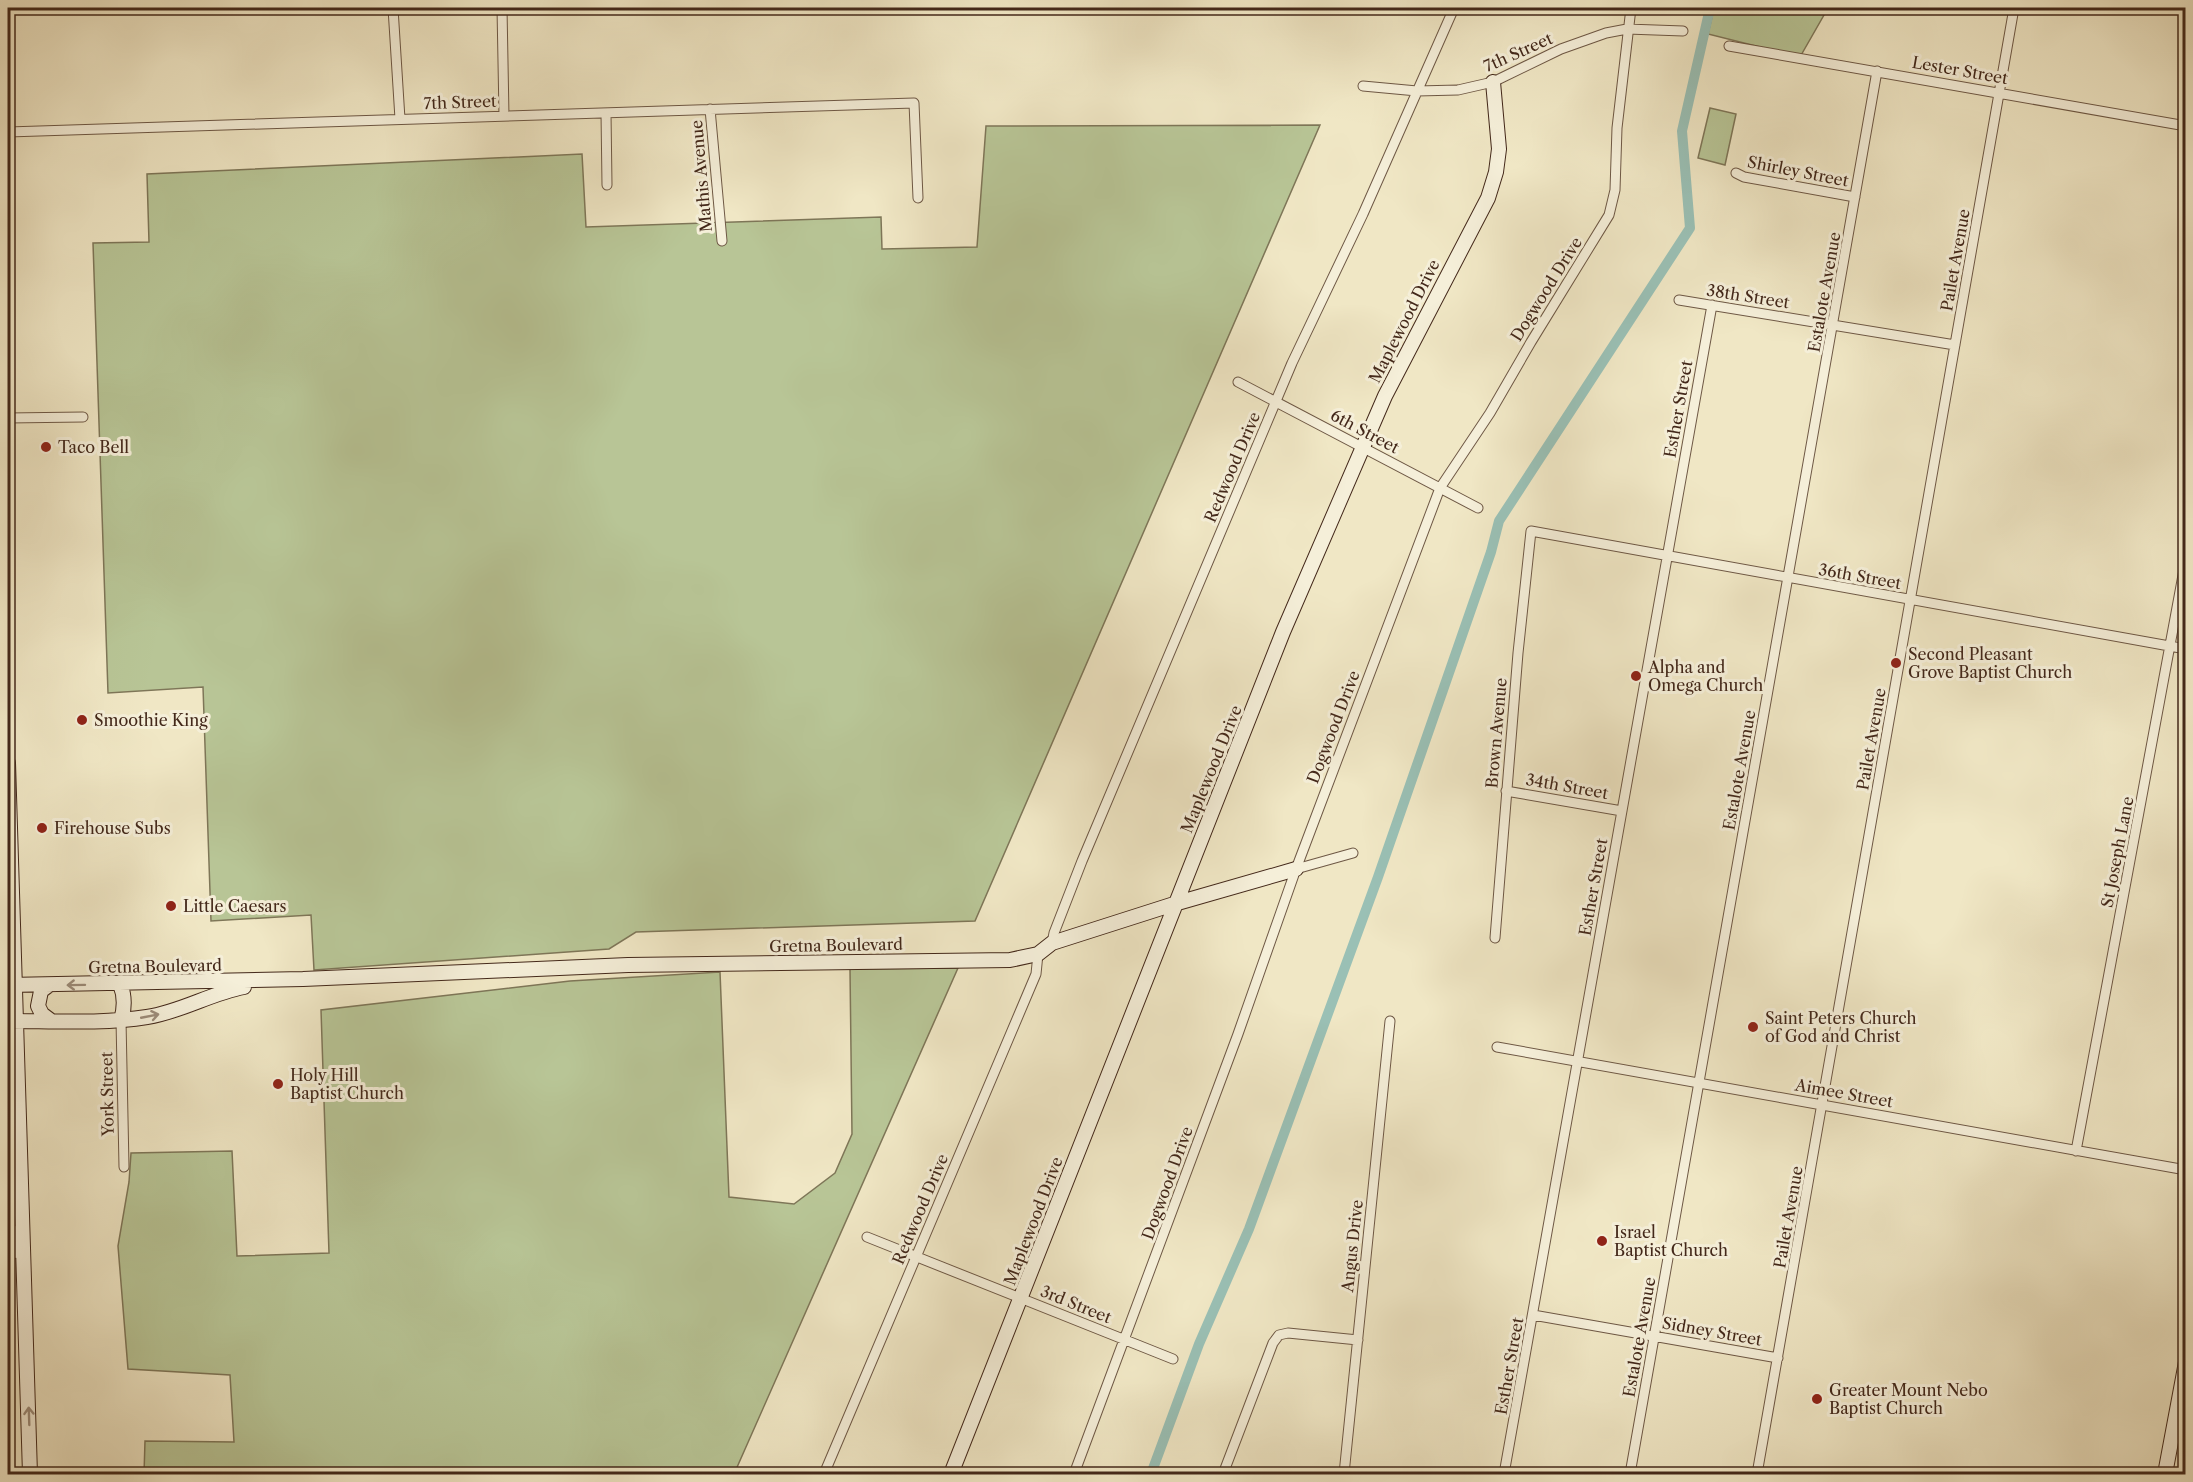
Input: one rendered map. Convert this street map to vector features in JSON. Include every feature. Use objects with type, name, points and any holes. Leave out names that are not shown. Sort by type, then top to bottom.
[{"type":"street","points":[[393,8],[400,119]]},
{"type":"street","points":[[501,8],[504,116]]},
{"type":"street","name":"Redwood Drive","points":[[1052,943],[1087,850],[1292,363],[1363,214],[1454,8]]},
{"type":"street","name":"Dogwood Drive","points":[[1074,1474],[1238,1034],[1296,869],[1440,488],[1490,413],[1609,215],[1615,190],[1617,128],[1630,8]]},
{"type":"street","name":"Pailet Avenue","points":[[1757,1474],[2014,8]]},
{"type":"street","name":"7th Street","points":[[1363,86],[1417,91],[1458,90],[1493,82],[1561,49],[1606,33],[1627,29],[1683,32]]},
{"type":"street","name":"Lester Street","points":[[1729,46],[2186,126]]},
{"type":"street","name":"Estalote Avenue","points":[[1630,1474],[1877,71]]},
{"type":"street","name":"Maplewood Drive","points":[[951,1474],[1283,632],[1385,396],[1488,198],[1496,172],[1499,149],[1493,82]]},
{"type":"street","name":"7th Street","points":[[8,132],[914,104],[918,198]]},
{"type":"street","name":"Mathis Avenue","points":[[710,110],[722,241]]},
{"type":"street","points":[[606,113],[607,185]]},
{"type":"street","name":"Shirley Street","points":[[1736,173],[1744,177],[1856,197]]},
{"type":"street","name":"38th Street","points":[[1679,300],[1955,345]]},
{"type":"street","name":"Esther Street","points":[[1504,1474],[1712,305]]},
{"type":"street","name":"6th Street","points":[[1238,382],[1478,508]]},
{"type":"street","points":[[8,418],[83,417]]},
{"type":"street","name":"36th Street","points":[[1531,531],[2186,649]]},
{"type":"street","name":"Brown Avenue","points":[[1495,938],[1518,653],[1531,531]]},
{"type":"street","name":"St Joseph Lane","points":[[2076,1151],[2186,559]]},
{"type":"street","points":[[8,763],[12,1052],[21,1200],[30,1474]]},
{"type":"street","name":"34th Street","points":[[1506,791],[1622,811]]},
{"type":"street","name":"Gretna Boulevard","points":[[11,985],[303,979],[639,965],[1010,960],[1038,954],[1052,943],[1174,904],[1353,852]]},
{"type":"street","name":"Redwood Drive","points":[[824,1474],[1036,974],[1038,954]]},
{"type":"street","name":"Gretna Boulevard","points":[[12,1021],[121,1020],[148,1017],[172,1011],[231,989],[303,979]]},
{"type":"street","points":[[120,984],[124,993],[124,1011],[121,1020]]},
{"type":"street","points":[[49,985],[41,991],[38,1002],[42,1014],[50,1020]]},
{"type":"street","name":"York Street","points":[[121,1020],[124,1167]]},
{"type":"street","name":"Angus Drive","points":[[1344,1474],[1390,1021]]},
{"type":"street","name":"Aimee Street","points":[[1497,1047],[2186,1170]]},
{"type":"street","points":[[8,1206],[21,1200]]},
{"type":"street","points":[[8,1230],[13,1233],[16,1241],[18,1286],[24,1296]]},
{"type":"street","name":"3rd Street","points":[[867,1237],[1173,1359]]},
{"type":"street","name":"Sidney Street","points":[[1533,1315],[1778,1358]]},
{"type":"street","points":[[1223,1474],[1273,1343],[1279,1335],[1288,1333],[1358,1340]]},
{"type":"street","points":[[2165,1474],[2186,1362]]},
{"type":"green space","points":[[1714,8],[1828,8],[1800,57],[1708,34]]},
{"type":"green space","points":[[1710,108],[1736,114],[1725,165],[1698,158]]},
{"type":"green space","points":[[1320,125],[975,921],[636,932],[609,949],[314,970],[311,915],[211,921],[203,687],[108,693],[93,243],[149,242],[147,174],[582,154],[586,227],[881,217],[882,249],[977,247],[986,126]]},
{"type":"green space","points":[[958,968],[734,1474],[144,1474],[145,1441],[234,1442],[230,1375],[128,1369],[118,1246],[129,1182],[131,1153],[232,1151],[237,1256],[329,1253],[321,1010],[570,981],[720,972],[729,1197],[794,1204],[835,1173],[852,1134],[850,969]]},
{"type":"waterway","points":[[1151,1474],[1199,1344],[1249,1229],[1378,877],[1491,552],[1499,521],[1690,228],[1682,131],[1710,8]]},
{"type":"place","name":"Taco Bell","points":[[46,447]]},
{"type":"place","name":"Second Pleasant Grove Baptist Church","points":[[1896,663]]},
{"type":"place","name":"Alpha and Omega Church","points":[[1636,676]]},
{"type":"place","name":"Smoothie King","points":[[82,720]]},
{"type":"place","name":"Firehouse Subs","points":[[42,828]]},
{"type":"place","name":"Little Caesars","points":[[171,906]]},
{"type":"place","name":"Saint Peters Church of God and Christ","points":[[1753,1027]]},
{"type":"place","name":"Holy Hill Baptist Church","points":[[278,1084]]},
{"type":"place","name":"Israel Baptist Church","points":[[1602,1241]]},
{"type":"place","name":"Greater Mount Nebo Baptist Church","points":[[1817,1399]]}]
